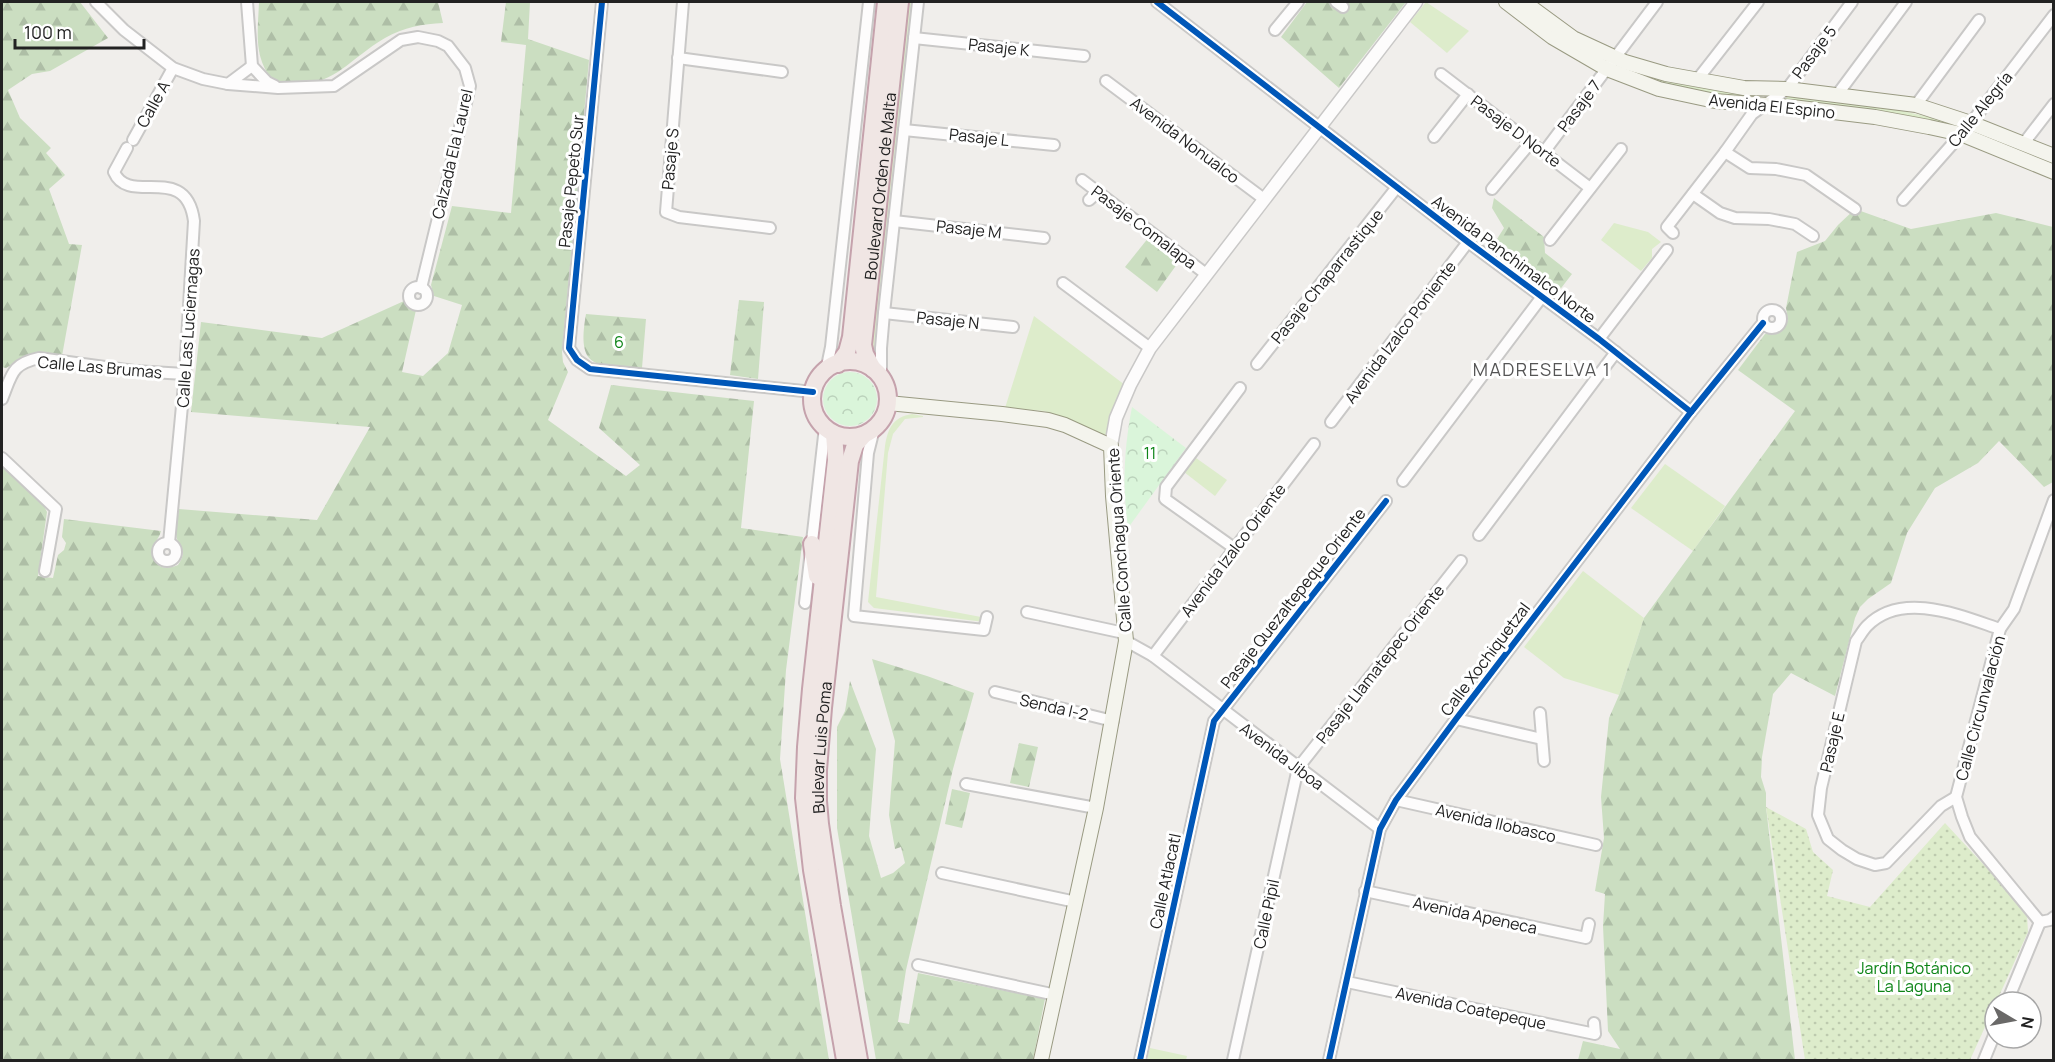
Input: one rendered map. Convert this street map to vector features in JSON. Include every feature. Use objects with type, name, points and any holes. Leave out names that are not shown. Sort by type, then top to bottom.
[{"type":"highway","name":"Boulevard Orden de Malta","points":[[832,367],[846,352],[851,337],[886,2]]},
{"type":"highway","name":"Boulevard Orden de Malta","points":[[877,373],[864,354],[863,338],[900,2]]},
{"type":"highway","points":[[848,362],[858,363],[877,373],[886,387],[888,403],[882,420],[869,432],[846,437],[830,430],[814,411],[813,392],[819,378],[832,367],[848,362]]},
{"type":"highway","name":"Bulevar Luis Poma","points":[[830,430],[836,460],[813,600],[804,798],[812,870],[845,1060]]},
{"type":"highway","name":"Bulevar Luis Poma","points":[[859,1060],[821,836],[818,785],[823,708],[850,461],[855,445],[869,432]]},
{"type":"highway","points":[[812,544],[813,600]]},
{"type":"main road","name":"Avenida El Espino","points":[[1506,2],[1552,37],[1659,88],[1715,101],[1875,117],[1961,134],[2054,172]]},
{"type":"main road","name":"Avenida El Espino","points":[[1533,4],[1573,38],[1610,64],[1744,88],[1787,88],[1916,105],[1971,123],[2054,156]]},
{"type":"main road","points":[[888,403],[1048,420],[1065,424],[1111,446]]},
{"type":"main road","name":"Calle Conchagua Oriente","points":[[1041,1060],[1049,993],[1076,902],[1113,721],[1125,637],[1111,446]]},
{"type":"street","name":"Calzada Ela Laurel","points":[[96,2],[124,30],[173,68],[203,79],[228,84],[278,88],[334,86],[401,40],[418,37],[438,41],[455,52],[465,68],[470,86],[421,288]]},
{"type":"street","points":[[247,2],[252,66],[267,82],[278,88]]},
{"type":"street","name":"Pasaje Pepeto Sur","points":[[602,2],[569,348],[578,360],[590,369],[813,392]]},
{"type":"street","name":"Pasaje S","points":[[683,2],[666,212],[679,218],[770,228]]},
{"type":"street","points":[[832,367],[831,347],[869,2]]},
{"type":"street","points":[[877,373],[918,2]]},
{"type":"street","name":"Avenida Panchimalco Norte","points":[[1157,2],[1541,298],[1616,352],[1691,412]]},
{"type":"street","points":[[1275,30],[1298,2]]},
{"type":"street","name":"Calle Conchagua Oriente","points":[[1111,446],[1116,418],[1130,385],[1150,348],[1416,2]]},
{"type":"street","name":"Pasaje 7","points":[[1544,152],[1658,2]]},
{"type":"street","points":[[1697,80],[1758,2]]},
{"type":"street","name":"Pasaje 5","points":[[1670,230],[1693,194],[1752,114],[1787,88],[1852,2]]},
{"type":"street","points":[[1838,95],[1906,2]]},
{"type":"street","name":"Calle Alegría","points":[[1903,200],[1971,123],[2054,15]]},
{"type":"street","points":[[1916,105],[1979,20]]},
{"type":"street","name":"Pasaje K","points":[[914,38],[1084,56]]},
{"type":"street","points":[[678,58],[782,72]]},
{"type":"street","points":[[228,84],[252,66]]},
{"type":"street","name":"Calle A","points":[[114,172],[173,68]]},
{"type":"street","name":"Pasaje D Norte","points":[[1441,74],[1590,188]]},
{"type":"street","name":"Avenida Nonualco","points":[[1106,81],[1116,95],[1264,199]]},
{"type":"street","points":[[1434,137],[1468,94]]},
{"type":"street","points":[[2024,144],[2054,104]]},
{"type":"street","name":"Pasaje L","points":[[904,130],[1054,145]]},
{"type":"street","points":[[1492,189],[1531,142]]},
{"type":"street","points":[[1550,240],[1621,149]]},
{"type":"street","points":[[1725,152],[1750,168],[1776,169],[1806,175],[1855,209]]},
{"type":"street","name":"Calle Las Luciernagas","points":[[114,172],[117,179],[124,185],[176,190],[187,198],[192,207],[194,248],[169,543]]},
{"type":"street","name":"Pasaje Comalapa","points":[[1082,180],[1206,274]]},
{"type":"street","name":"Pasaje Chaparrastique","points":[[1257,364],[1397,187]]},
{"type":"street","points":[[1089,200],[1098,192]]},
{"type":"street","points":[[1693,194],[1720,213],[1735,218],[1769,219],[1795,224],[1813,236]]},
{"type":"street","name":"Pasaje M","points":[[894,221],[1044,238]]},
{"type":"street","name":"Avenida Izalco Poniente","points":[[1331,422],[1468,242]]},
{"type":"street","points":[[1599,339],[1667,250]]},
{"type":"street","points":[[1063,283],[1150,348]]},
{"type":"street","points":[[1403,481],[1541,298]]},
{"type":"street","name":"Pasaje N","points":[[884,313],[1013,327]]},
{"type":"street","name":"Calle Xochiquetzal","points":[[1329,1060],[1380,829],[1396,800],[1691,412],[1763,323]]},
{"type":"street","points":[[1479,535],[1616,352]]},
{"type":"street","name":"Calle Las Brumas","points":[[2,399],[17,366],[25,361],[39,358],[134,371],[185,374]]},
{"type":"street","points":[[1234,548],[1165,499],[1164,492],[1240,388]]},
{"type":"street","points":[[812,544],[830,430]]},
{"type":"street","points":[[869,432],[854,616],[984,630],[987,617]]},
{"type":"street","name":"Avenida Izalco Oriente","points":[[1153,656],[1314,444]]},
{"type":"street","points":[[2,458],[56,509],[45,571]]},
{"type":"street","name":"Calle Circunvalación","points":[[2040,922],[1970,837],[1956,797],[2000,629],[2014,609],[2054,500]]},
{"type":"street","name":"Pasaje Quezaltepeque Oriente","points":[[1222,710],[1386,501]]},
{"type":"street","name":"Pasaje Llamatepec Oriente","points":[[1298,768],[1461,561]]},
{"type":"street","name":"Pasaje E","points":[[1956,797],[1941,806],[1886,863],[1875,865],[1857,859],[1827,839],[1818,815],[1821,788],[1856,641],[1867,625],[1895,609],[1913,607],[1970,619],[2000,629]]},
{"type":"street","name":"Avenida Jiboa","points":[[1028,612],[1125,637],[1380,829]]},
{"type":"street","name":"Senda I-2","points":[[995,692],[1113,721]]},
{"type":"street","name":"Calle Atlacatl","points":[[1140,1060],[1214,721],[1222,710]]},
{"type":"street","points":[[1540,713],[1544,761]]},
{"type":"street","points":[[1456,719],[1542,739]]},
{"type":"street","name":"Calle Pipil","points":[[1233,1060],[1298,768]]},
{"type":"street","points":[[966,784],[1096,808]]},
{"type":"street","name":"Avenida Ilobasco","points":[[1396,800],[1585,837],[1596,845]]},
{"type":"street","points":[[942,873],[1076,902]]},
{"type":"street","name":"Avenida Apeneca","points":[[1365,891],[1586,938],[1589,924]]},
{"type":"street","points":[[2012,990],[2040,922],[2054,917]]},
{"type":"street","points":[[918,965],[1049,993]]},
{"type":"street","name":"Avenida Coatepeque","points":[[1347,982],[1594,1029]]},
{"type":"green space","points":[[2,2],[80,2],[108,38],[50,71],[32,74],[8,90],[20,118],[51,148],[46,153],[65,175],[49,189],[69,244],[82,245],[62,356],[19,361],[6,368],[2,367]]},
{"type":"green space","points":[[259,2],[438,2],[443,23],[421,25],[399,31],[323,80],[292,83],[272,80],[266,71],[259,52]]},
{"type":"green space","points":[[506,2],[530,2],[528,39],[589,60],[562,352],[563,362],[568,372],[548,420],[626,476],[640,465],[599,428],[611,385],[754,401],[741,528],[803,537],[786,670],[780,759],[829,1060],[2,1060],[2,466],[44,506],[47,512],[38,576],[53,578],[58,555],[64,550],[66,543],[62,537],[64,519],[161,531],[153,545],[152,556],[159,566],[166,568],[178,565],[181,560],[182,548],[176,534],[179,509],[317,520],[370,427],[191,412],[201,322],[322,338],[404,301],[416,310],[402,372],[423,376],[448,353],[462,305],[434,296],[431,285],[452,206],[511,213],[526,45],[501,42]]},
{"type":"green space","points":[[908,2],[916,2],[877,362],[871,347]]},
{"type":"green space","points":[[1307,2],[1329,2],[1342,11],[1348,2],[1406,2],[1339,88],[1281,37]]},
{"type":"green space","points":[[1426,2],[1469,31],[1447,53],[1410,22]]},
{"type":"green space","points":[[1632,65],[1751,94],[1745,98],[1697,94],[1629,74]]},
{"type":"green space","points":[[1788,95],[1889,108],[1952,122],[1950,125],[1936,121],[1929,122],[1785,100]]},
{"type":"green space","points":[[1494,198],[1544,237],[1545,253],[1572,274],[1555,296],[1490,250],[1504,228],[1492,208]]},
{"type":"green space","points":[[1855,209],[1911,229],[1996,213],[2053,227],[2053,482],[2044,487],[1999,441],[1978,463],[1935,488],[1907,533],[1891,583],[1860,607],[1855,618],[1835,696],[1791,673],[1773,694],[1762,757],[1761,777],[1766,793],[1795,1060],[1578,1060],[1583,1041],[1620,1049],[1608,1031],[1603,926],[1605,894],[1595,891],[1604,838],[1601,797],[1609,718],[1619,695],[1644,618],[1795,411],[1738,370],[1765,334],[1775,333],[1785,326],[1788,320],[1786,308],[1797,252],[1825,241]]},
{"type":"green space","points":[[1614,223],[1648,232],[1661,242],[1652,249],[1652,258],[1641,271],[1601,240]]},
{"type":"green space","points":[[1149,237],[1180,260],[1157,292],[1125,267]]},
{"type":"green space","points":[[739,300],[764,302],[758,379],[730,375]]},
{"type":"green space","name":"6","points":[[586,314],[646,319],[642,368],[612,367],[593,361],[587,355],[584,346]]},
{"type":"green space","points":[[1034,316],[1125,385],[1118,395],[1108,433],[1104,435],[1044,411],[1005,408]]},
{"type":"green space","points":[[845,372],[855,372],[865,376],[873,384],[877,399],[873,414],[865,422],[855,426],[845,426],[835,422],[827,414],[823,404],[823,394],[827,384],[835,376]]},
{"type":"green space","name":"11","points":[[1132,407],[1186,448],[1128,528],[1125,468]]},
{"type":"green space","points":[[912,414],[923,417],[905,419],[893,434],[888,453],[876,597],[981,617],[984,622],[874,608],[868,602],[886,440],[892,424]]},
{"type":"green space","points":[[1196,458],[1227,480],[1215,496],[1184,472]]},
{"type":"green space","points":[[1665,464],[1725,506],[1693,551],[1631,508]]},
{"type":"green space","points":[[1583,571],[1644,618],[1619,695],[1564,678],[1524,647]]},
{"type":"green space","points":[[872,659],[974,693],[953,769],[906,970],[898,1022],[909,1024],[918,973],[1045,999],[1033,1060],[876,1060],[837,828],[837,727],[845,711],[850,681],[876,749],[869,836],[881,878],[893,873],[905,863],[901,847],[895,849],[889,815],[895,741]]},
{"type":"green space","points":[[1019,743],[1038,747],[1029,787],[1010,783]]},
{"type":"green space","points":[[952,789],[970,793],[962,828],[945,824]]},
{"type":"green space","name":"Jardín Botánico La Laguna","points":[[1766,807],[1806,829],[1813,852],[1833,870],[1827,896],[1870,907],[1945,823],[2021,905],[2027,915],[2028,932],[2002,990],[1983,990],[1983,1031],[1970,1060],[1805,1060]]},
{"type":"green space","points":[[1150,1048],[1187,1056],[1186,1060],[1147,1060]]},
{"type":"cycle path","points":[[602,2],[569,348],[577,360],[590,369],[813,392]]},
{"type":"cycle path","points":[[1157,2],[1468,242],[1599,339],[1691,412]]},
{"type":"cycle path","points":[[1329,1060],[1380,829],[1396,800],[1691,412],[1763,323]]},
{"type":"cycle path","points":[[1140,1060],[1214,721],[1386,501]]},
{"type":"district","name":"MADRESELVA 1","points":[[1542,369]]}]
